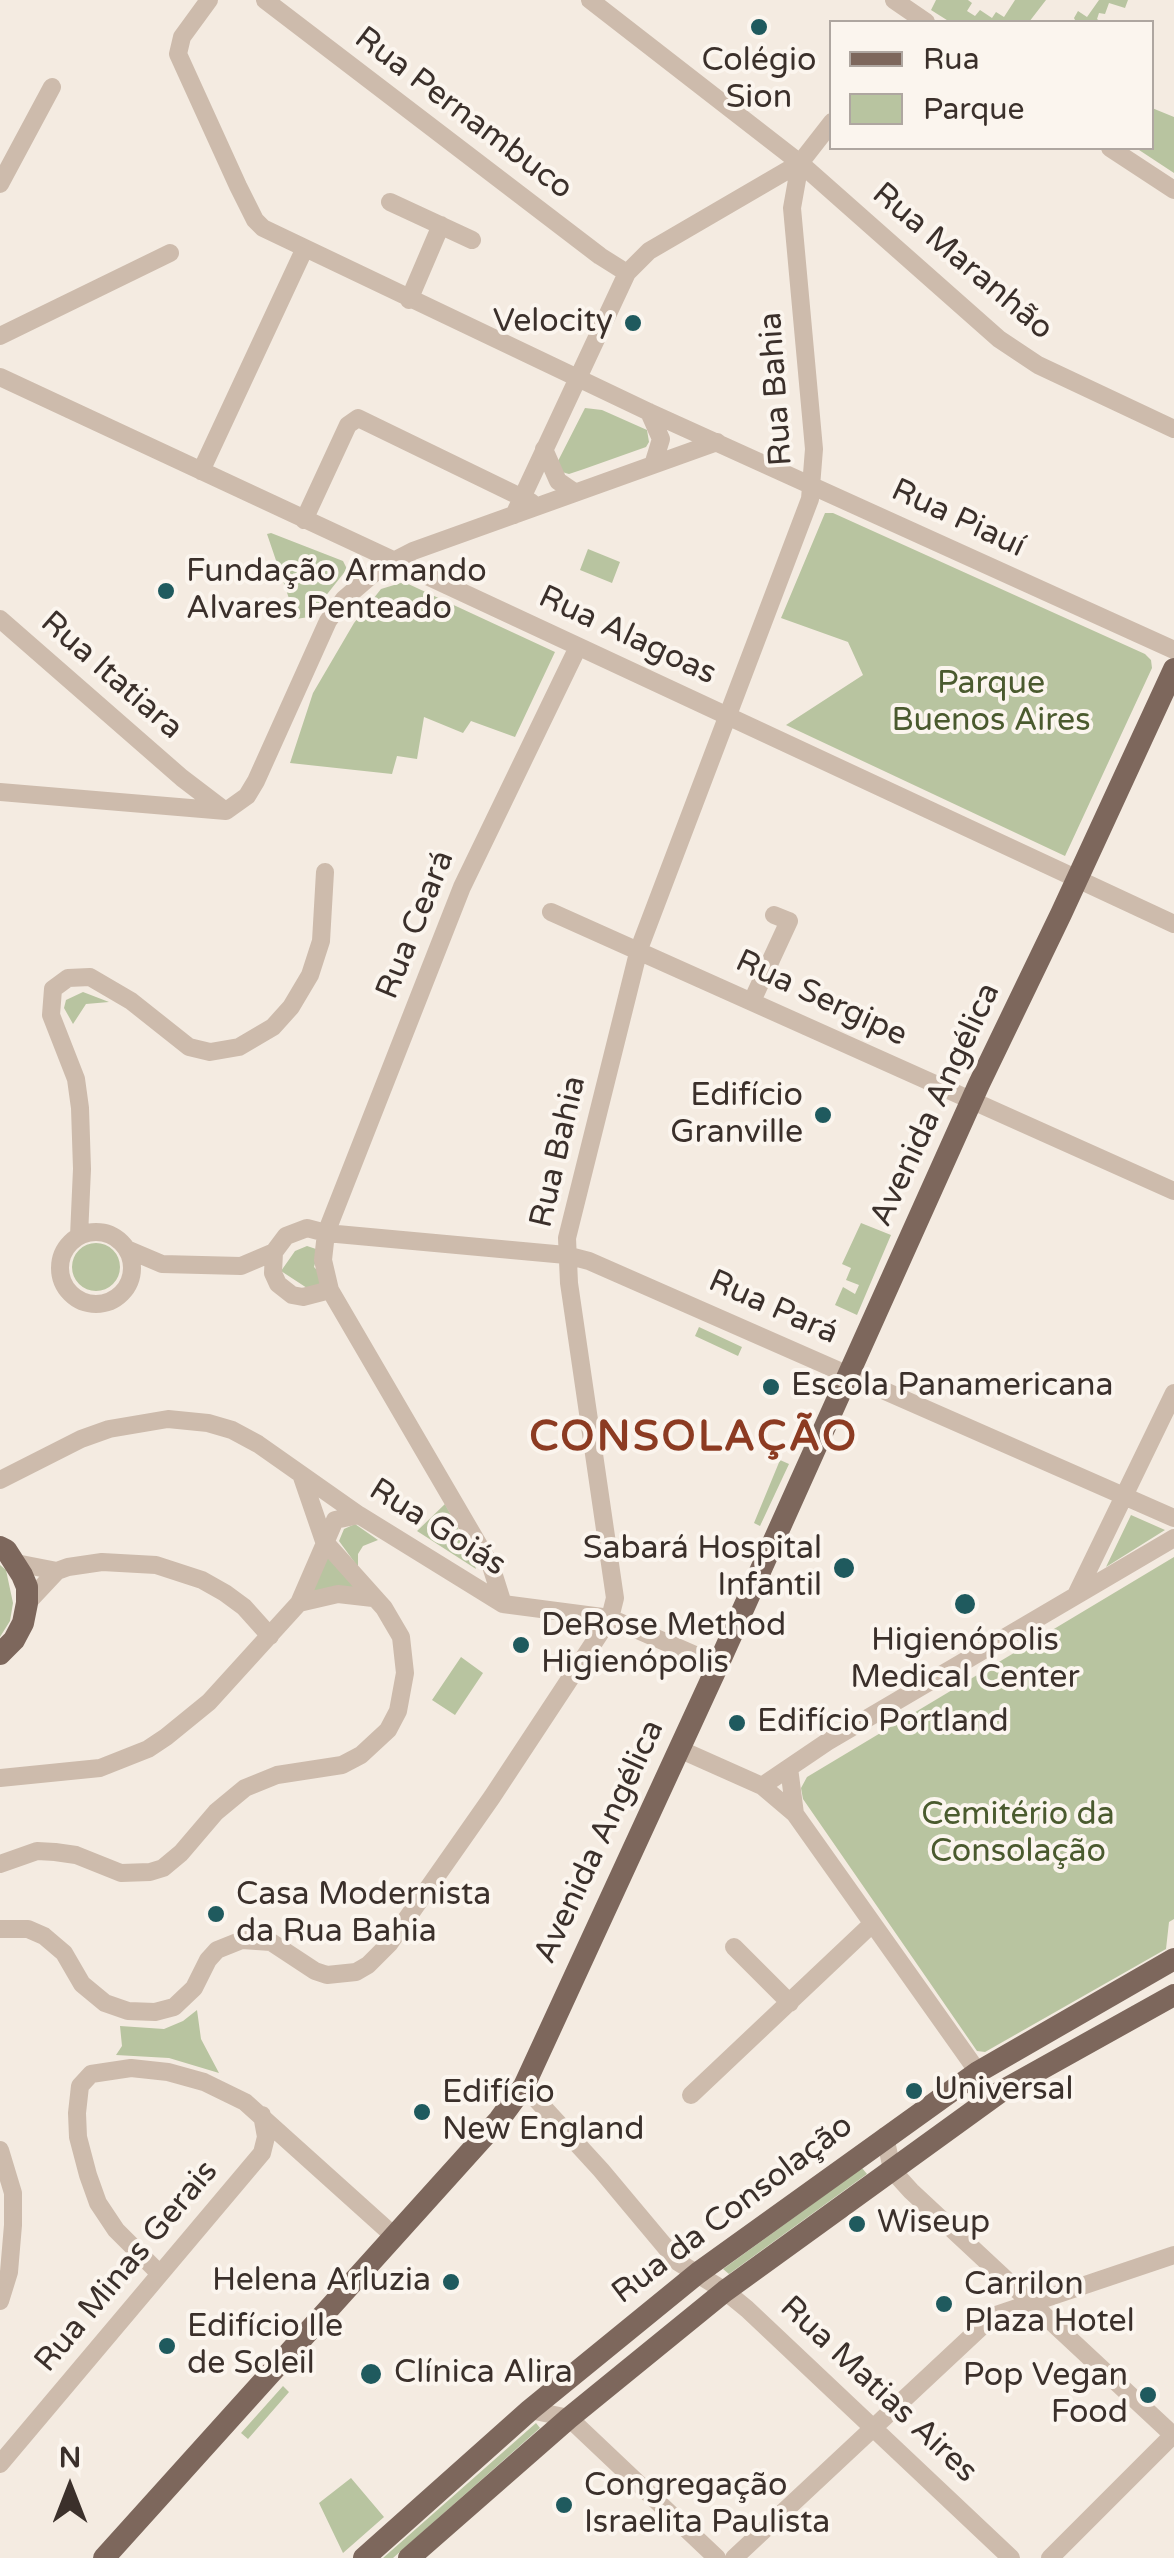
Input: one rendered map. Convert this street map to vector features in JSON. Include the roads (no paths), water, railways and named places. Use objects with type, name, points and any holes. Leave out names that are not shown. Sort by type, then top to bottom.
[{"type":"main road","name":"Avenida Angélica","points":[[104,2558],[499,2120],[524,2086],[972,1102],[1174,670]]},
{"type":"main road","points":[[0,1654],[24,1623],[27,1603],[27,1586],[8,1555]]},
{"type":"main road","name":"Rua da Consolação","points":[[364,2558],[530,2410],[698,2272],[978,2072],[1174,1958]]},
{"type":"main road","name":"Rua da Consolação","points":[[409,2558],[569,2418],[725,2290],[1000,2092],[1174,1995]]},
{"type":"street","points":[[209,0],[182,38],[178,54],[255,220],[304,250],[649,412],[660,440],[653,465]]},
{"type":"street","name":"Rua Pernambuco","points":[[265,0],[627,273]]},
{"type":"street","name":"Rua Maranhão","points":[[590,0],[800,163],[999,339],[1038,365],[1174,429]]},
{"type":"street","points":[[894,0],[915,14]]},
{"type":"street","points":[[0,184],[52,87]]},
{"type":"street","points":[[529,501],[544,450],[627,273],[649,251],[800,163],[829,126]]},
{"type":"street","points":[[1113,150],[1174,190]]},
{"type":"street","name":"Rua Bahia","points":[[610,1618],[615,1598],[566,1254],[639,949],[809,505],[814,449],[792,208],[800,163]]},
{"type":"street","points":[[390,202],[472,240]]},
{"type":"street","points":[[409,300],[441,225]]},
{"type":"street","points":[[201,472],[304,250]]},
{"type":"street","points":[[0,336],[170,253]]},
{"type":"street","name":"Rua Alagoas","points":[[0,377],[1174,924]]},
{"type":"street","name":"Rua Piauí","points":[[649,412],[1174,650]]},
{"type":"street","points":[[304,520],[348,425],[358,418],[529,501]]},
{"type":"street","points":[[0,792],[226,812],[248,796],[328,621],[344,599],[380,568],[514,514],[529,501],[574,492],[717,442]]},
{"type":"street","points":[[544,450],[558,481],[574,492]]},
{"type":"street","name":"Rua Itatiara","points":[[0,619],[226,812]]},
{"type":"street","name":"Rua Ceará","points":[[326,1232],[462,887],[578,646]]},
{"type":"street","name":"Rua Itatiara","points":[[157,806],[172,797],[182,778]]},
{"type":"street","points":[[78,1236],[80,1108],[76,1079],[51,1014],[52,989],[68,978],[90,976],[131,1001],[189,1048],[210,1052],[238,1047],[273,1027],[291,1007],[310,975],[321,941],[325,872]]},
{"type":"street","name":"Rua Sergipe","points":[[551,912],[1174,1191]]},
{"type":"street","points":[[752,1001],[789,921],[774,915]]},
{"type":"street","name":"Rua Pará","points":[[242,1266],[274,1252],[286,1236],[307,1228],[566,1254],[611,1270],[1174,1518]]},
{"type":"street","points":[[162,1264],[101,1304],[89,1304],[68,1291],[62,1281],[61,1259],[70,1242],[78,1236],[101,1232],[162,1264],[242,1266],[302,1298],[330,1290]]},
{"type":"street","points":[[326,1232],[324,1268],[330,1290],[491,1566],[504,1604]]},
{"type":"street","points":[[129,1250],[130,1283]]},
{"type":"street","points":[[274,1252],[273,1273],[278,1284]]},
{"type":"street","points":[[1076,1596],[1174,1393]]},
{"type":"street","name":"Rua Goiás","points":[[0,1480],[110,1428],[168,1420],[208,1423],[258,1444],[360,1515],[504,1604],[610,1618],[718,1665]]},
{"type":"street","points":[[0,1864],[37,1851],[76,1855],[122,1873],[163,1868],[181,1854],[216,1812],[245,1788],[276,1776],[342,1765],[377,1742],[393,1721],[405,1673],[404,1652],[394,1622],[324,1541],[302,1477]]},
{"type":"street","points":[[310,1507],[325,1492]]},
{"type":"street","points":[[0,1778],[79,1772],[148,1749],[209,1702],[299,1603],[334,1520],[360,1515]]},
{"type":"street","points":[[762,1786],[827,1742],[1174,1538]]},
{"type":"street","points":[[8,1555],[58,1571],[102,1562],[156,1565],[179,1571],[235,1600],[270,1636]]},
{"type":"street","points":[[27,1603],[58,1571]]},
{"type":"street","points":[[299,1603],[338,1594],[373,1598]]},
{"type":"street","points":[[0,1929],[14,1927],[44,1936],[64,1954],[82,1984],[105,2003],[128,2011],[174,2008],[194,1988],[217,1950],[242,1940],[271,1942],[315,1971],[328,1975],[356,1972],[389,1944],[492,1798],[610,1618]]},
{"type":"street","points":[[679,1749],[762,1786],[795,1814],[978,2072]]},
{"type":"street","points":[[788,1768],[795,1814]]},
{"type":"street","points":[[691,2095],[872,1924]]},
{"type":"street","points":[[734,1947],[790,2003]]},
{"type":"street","points":[[160,2274],[126,2242],[98,2203],[78,2137],[78,2093],[84,2080],[102,2071],[130,2068],[168,2072],[223,2090],[262,2114],[394,2236]]},
{"type":"street","name":"Rua Matias Aires","points":[[524,2086],[602,2170],[678,2262],[725,2290],[1012,2558]]},
{"type":"street","name":"Rua Minas Gerais","points":[[0,2464],[262,2153],[266,2136],[262,2114]]},
{"type":"street","points":[[886,2136],[892,2170],[1173,2435],[1050,2558]]},
{"type":"street","name":"Rua Minas Gerais","points":[[262,2153],[284,2149],[309,2156]]},
{"type":"street","points":[[0,2150],[12,2193],[0,2301]]},
{"type":"street","points":[[734,2558],[982,2325],[1004,2310],[1174,2255]]},
{"type":"street","points":[[530,2410],[569,2418],[717,2558]]},
{"type":"place","name":"Colégio Sion","points":[[759,27]]},
{"type":"place","name":"Velocity","points":[[633,323]]},
{"type":"place","name":"Fundação Armando Alvares Penteado","points":[[166,591]]},
{"type":"place","name":"Edifício Granville","points":[[823,1115]]},
{"type":"place","name":"Escola Panamericana","points":[[771,1387]]},
{"type":"place","name":"Sabará Hospital Infantil","points":[[844,1568]]},
{"type":"place","name":"Higienópolis Medical Center","points":[[965,1604]]},
{"type":"place","name":"DeRose Method Higienópolis","points":[[521,1645]]},
{"type":"place","name":"Edifício Portland","points":[[737,1723]]},
{"type":"place","name":"Casa Modernista da Rua Bahia","points":[[216,1914]]},
{"type":"place","name":"Universal","points":[[914,2091]]},
{"type":"place","name":"Edifício New England","points":[[422,2112]]},
{"type":"place","name":"Wiseup","points":[[857,2224]]},
{"type":"place","name":"Helena Arluzia","points":[[451,2282]]},
{"type":"place","name":"Carrilon Plaza Hotel","points":[[944,2304]]},
{"type":"place","name":"Edifício Ile de Soleil","points":[[167,2346]]},
{"type":"place","name":"Clínica Alira","points":[[371,2374]]},
{"type":"place","name":"Pop Vegan Food","points":[[1148,2395]]},
{"type":"place","name":"Congregação Israelita Paulista","points":[[564,2505]]},
{"type":"district","name":"CONSOLAÇÃO","points":[[694,1439]]},
{"type":"park label","name":"Parque Buenos Aires","points":[[991,704]]},
{"type":"park label","name":"Cemitério da Consolação","points":[[1018,1834]]}]
